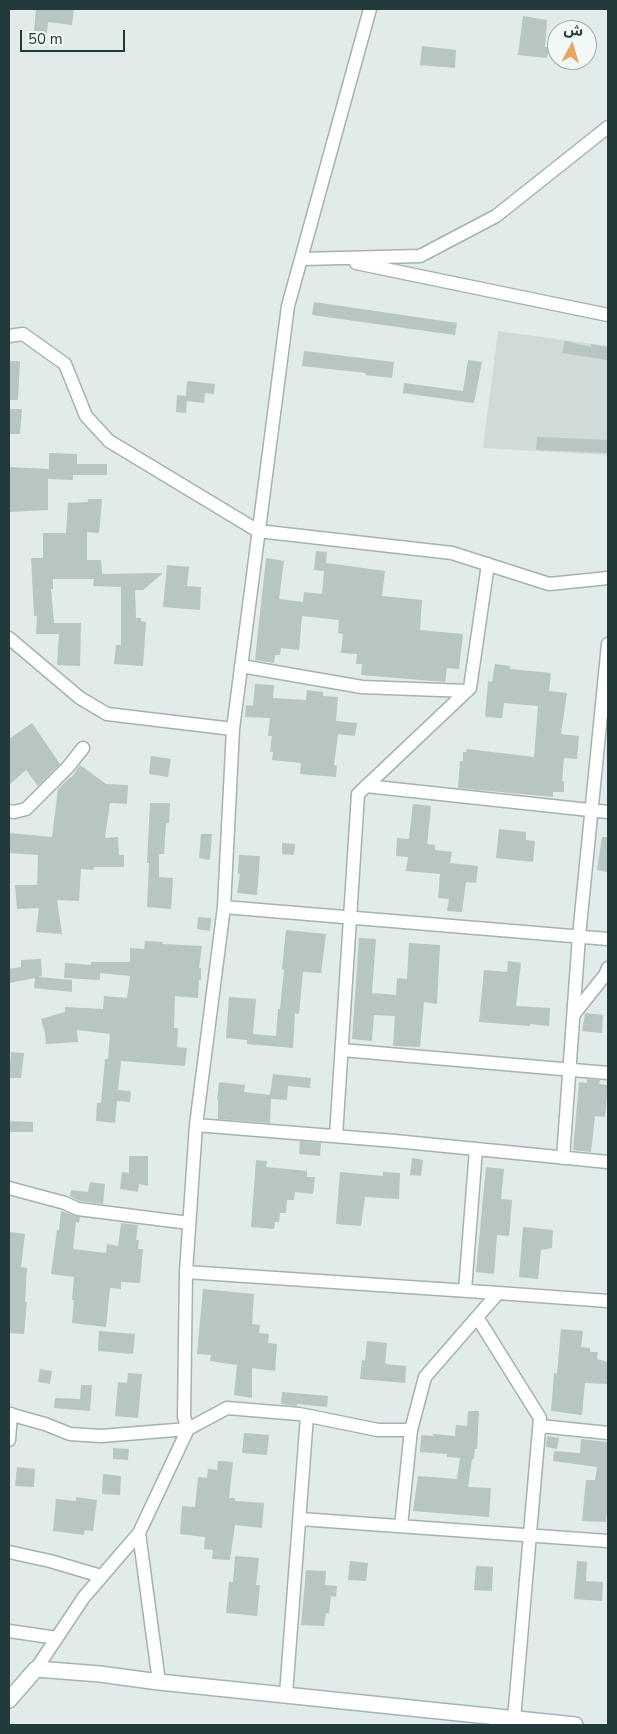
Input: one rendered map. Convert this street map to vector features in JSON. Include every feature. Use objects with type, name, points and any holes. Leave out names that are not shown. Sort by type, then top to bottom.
[{"type":"street","points":[[9,1699],[36,1669],[84,1597],[139,1533],[188,1430],[184,1418],[186,1272],[196,1126],[224,907],[232,729],[288,306],[370,9]]},
{"type":"street","points":[[301,259],[420,256],[496,216],[608,127]]},
{"type":"street","points":[[334,258],[608,315]]},
{"type":"street","points":[[9,336],[23,334],[66,364],[86,416],[109,442],[258,530],[452,553],[549,584],[608,578]]},
{"type":"street","points":[[336,1136],[358,794],[470,688],[488,564]]},
{"type":"street","points":[[9,638],[80,698],[107,714],[232,729]]},
{"type":"street","points":[[563,1158],[579,936],[608,644]]},
{"type":"street","points":[[241,666],[362,687],[468,691]]},
{"type":"street","points":[[9,812],[26,809],[68,767],[83,748]]},
{"type":"street","points":[[366,786],[608,812]]},
{"type":"street","points":[[224,907],[608,939]]},
{"type":"street","points":[[574,1014],[605,975],[608,968]]},
{"type":"street","points":[[342,1050],[608,1073]]},
{"type":"street","points":[[196,1126],[336,1136],[608,1162]]},
{"type":"street","points":[[464,1290],[476,1149]]},
{"type":"street","points":[[9,1188],[65,1202],[78,1209],[190,1223]]},
{"type":"street","points":[[186,1272],[608,1301]]},
{"type":"street","points":[[401,1526],[411,1430],[424,1377],[498,1293]]},
{"type":"street","points":[[477,1317],[540,1418],[514,1719]]},
{"type":"street","points":[[9,1440],[10,1414],[45,1424],[70,1434],[101,1436],[188,1430],[228,1408],[307,1416],[378,1430],[411,1430]]},
{"type":"street","points":[[286,1694],[307,1416]]},
{"type":"street","points":[[540,1426],[608,1433]]},
{"type":"street","points":[[300,1519],[608,1541]]},
{"type":"street","points":[[139,1533],[159,1682]]},
{"type":"street","points":[[9,1552],[42,1559],[101,1576]]},
{"type":"street","points":[[9,1631],[57,1638]]},
{"type":"street","points":[[36,1669],[100,1674],[159,1682],[575,1725]]},
{"type":"shaded area","points":[[498,331],[608,346],[608,455],[483,448]]},
{"type":"building","points":[[36,9],[74,9],[72,25],[48,22],[47,33],[34,31]]},
{"type":"building","points":[[523,16],[547,20],[545,47],[547,47],[547,58],[518,55]]},
{"type":"building","points":[[422,46],[456,50],[455,68],[420,65]]},
{"type":"building","points":[[314,302],[457,323],[455,335],[312,315]]},
{"type":"building","points":[[565,341],[591,347],[591,344],[608,347],[608,360],[562,353]]},
{"type":"building","points":[[304,351],[394,362],[392,378],[365,375],[366,373],[302,366]]},
{"type":"building","points":[[468,360],[482,362],[474,403],[403,393],[404,383],[463,391]]},
{"type":"building","points":[[9,361],[20,361],[18,400],[9,400]]},
{"type":"building","points":[[187,381],[215,384],[214,394],[205,393],[204,403],[187,401],[186,413],[176,412],[177,395],[186,396]]},
{"type":"building","points":[[9,409],[22,409],[20,434],[9,434]]},
{"type":"building","points":[[537,437],[608,440],[608,453],[536,450]]},
{"type":"building","points":[[49,453],[77,454],[77,464],[107,464],[107,475],[73,475],[73,480],[48,479],[48,510],[9,512],[9,467],[49,469]]},
{"type":"building","points":[[88,499],[102,499],[99,533],[87,532],[87,560],[101,560],[102,574],[163,573],[143,590],[135,590],[136,618],[141,618],[141,621],[146,622],[143,666],[114,664],[116,645],[121,645],[121,587],[93,586],[94,579],[53,579],[53,589],[51,589],[54,623],[81,623],[80,666],[57,665],[59,634],[36,634],[37,616],[34,616],[31,558],[43,558],[43,533],[66,533],[68,503],[88,502]]},
{"type":"building","points":[[316,551],[327,552],[326,563],[385,571],[382,596],[422,600],[420,630],[463,634],[459,669],[447,668],[445,682],[361,675],[362,664],[356,664],[357,654],[341,653],[343,634],[338,633],[339,620],[302,616],[299,650],[281,648],[280,655],[275,655],[274,663],[255,660],[266,558],[284,561],[279,599],[303,602],[304,592],[322,594],[324,571],[314,570]]},
{"type":"building","points":[[167,565],[189,567],[187,586],[201,587],[200,610],[163,607]]},
{"type":"building","points":[[495,664],[510,666],[510,669],[551,673],[549,691],[567,693],[561,734],[579,736],[577,759],[564,758],[562,781],[564,782],[564,792],[553,792],[553,797],[458,788],[460,761],[463,761],[463,752],[466,752],[467,749],[534,757],[538,706],[504,703],[502,718],[485,717],[488,681],[492,682]]},
{"type":"building","points":[[255,684],[274,685],[273,698],[306,700],[307,690],[323,692],[323,696],[338,697],[336,721],[357,723],[355,736],[338,734],[334,765],[337,766],[336,777],[300,774],[301,763],[272,760],[273,752],[270,752],[272,736],[268,736],[270,718],[245,717],[246,705],[253,706]]},
{"type":"building","points":[[32,723],[60,764],[38,786],[26,770],[9,785],[9,739]]},
{"type":"building","points":[[151,756],[171,759],[168,777],[149,774]]},
{"type":"building","points":[[80,765],[106,784],[128,785],[127,804],[110,803],[105,838],[118,837],[119,855],[124,855],[124,867],[94,867],[93,870],[81,869],[79,901],[57,900],[62,934],[36,932],[39,908],[17,909],[15,885],[37,885],[38,855],[9,853],[9,833],[52,837],[58,789],[71,778]]},
{"type":"building","points":[[150,803],[170,803],[169,823],[166,823],[164,854],[159,854],[159,877],[173,878],[171,909],[147,907]]},
{"type":"building","points":[[413,804],[431,806],[427,844],[435,845],[435,850],[452,852],[450,863],[478,866],[476,883],[466,882],[462,912],[447,911],[449,899],[438,898],[440,874],[406,871],[408,857],[396,856],[397,838],[409,839]]},
{"type":"building","points":[[499,829],[526,832],[526,840],[535,841],[533,862],[496,858]]},
{"type":"building","points":[[201,834],[212,834],[210,860],[199,858]]},
{"type":"building","points":[[602,837],[608,837],[608,872],[597,870]]},
{"type":"building","points":[[282,843],[295,844],[294,855],[282,854]]},
{"type":"building","points":[[239,855],[260,856],[257,895],[237,893],[240,874],[238,874]]},
{"type":"building","points":[[198,917],[211,918],[210,931],[197,929]]},
{"type":"building","points":[[286,930],[326,934],[321,973],[303,972],[299,1014],[295,1013],[293,1048],[247,1044],[247,1040],[226,1038],[229,997],[256,999],[253,1034],[276,1036],[284,970],[282,969]]},
{"type":"building","points":[[359,938],[376,939],[372,993],[396,995],[397,978],[407,979],[409,943],[440,945],[437,1004],[424,1002],[420,1047],[393,1046],[395,1016],[374,1015],[372,1041],[352,1039]]},
{"type":"building","points":[[145,941],[163,942],[162,944],[202,946],[199,968],[201,968],[201,980],[199,980],[198,998],[175,996],[174,1028],[178,1028],[177,1047],[187,1048],[185,1066],[121,1061],[118,1090],[131,1091],[130,1102],[117,1101],[115,1123],[96,1121],[97,1103],[101,1103],[105,1059],[108,1059],[110,1034],[77,1030],[78,1042],[46,1044],[41,1019],[65,1012],[65,1007],[103,1009],[104,996],[127,998],[130,976],[100,973],[100,980],[64,978],[65,963],[91,965],[91,962],[130,962],[130,948],[144,949]]},
{"type":"building","points":[[41,959],[42,976],[38,977],[72,980],[72,992],[34,988],[35,978],[9,983],[9,969],[21,967],[21,960]]},
{"type":"building","points":[[508,961],[521,963],[516,1006],[550,1008],[549,1026],[479,1022],[484,970],[507,972]]},
{"type":"building","points":[[585,1013],[603,1015],[602,1033],[582,1031]]},
{"type":"building","points":[[11,1052],[24,1053],[21,1078],[9,1078]]},
{"type":"building","points":[[273,1074],[311,1078],[310,1088],[288,1086],[287,1100],[271,1099],[270,1123],[218,1119],[217,1100],[219,1082],[245,1085],[244,1092],[270,1095]]},
{"type":"building","points":[[587,1079],[600,1080],[599,1084],[608,1085],[605,1117],[595,1116],[591,1152],[573,1150],[579,1082],[587,1083]]},
{"type":"building","points":[[9,1121],[33,1122],[33,1132],[9,1132]]},
{"type":"building","points":[[300,1141],[321,1143],[320,1156],[299,1154]]},
{"type":"building","points":[[129,1156],[148,1156],[148,1186],[139,1184],[138,1192],[120,1189],[122,1172],[129,1173]]},
{"type":"building","points":[[412,1158],[423,1160],[421,1176],[410,1175]]},
{"type":"building","points":[[256,1160],[267,1161],[266,1167],[307,1171],[307,1177],[315,1177],[313,1194],[295,1192],[294,1200],[287,1200],[286,1213],[280,1213],[279,1222],[275,1222],[274,1229],[251,1227]]},
{"type":"building","points":[[486,1167],[504,1169],[501,1199],[512,1200],[509,1236],[497,1235],[494,1274],[476,1272]]},
{"type":"building","points":[[340,1172],[383,1176],[383,1172],[400,1173],[399,1199],[365,1197],[361,1226],[336,1224]]},
{"type":"building","points":[[90,1182],[105,1184],[103,1204],[80,1201],[70,1196],[71,1190],[88,1192]]},
{"type":"building","points":[[61,1211],[80,1217],[79,1223],[76,1222],[73,1249],[106,1253],[107,1244],[118,1246],[121,1223],[138,1225],[136,1240],[139,1240],[138,1249],[143,1249],[140,1283],[121,1282],[121,1289],[110,1288],[106,1327],[72,1323],[74,1277],[51,1274]]},
{"type":"building","points":[[523,1227],[553,1230],[552,1248],[541,1250],[538,1279],[519,1277]]},
{"type":"building","points":[[9,1232],[25,1234],[21,1267],[27,1268],[25,1302],[27,1302],[24,1334],[9,1333]]},
{"type":"building","points":[[203,1289],[254,1294],[252,1324],[260,1325],[259,1333],[269,1334],[268,1343],[277,1344],[275,1371],[252,1368],[252,1398],[234,1395],[237,1365],[210,1361],[211,1355],[197,1354]]},
{"type":"building","points":[[561,1329],[583,1331],[581,1347],[590,1348],[590,1352],[598,1352],[597,1359],[608,1362],[608,1384],[585,1383],[582,1415],[551,1411],[554,1373],[557,1374]]},
{"type":"building","points":[[99,1331],[135,1334],[133,1354],[98,1351]]},
{"type":"building","points":[[367,1341],[387,1343],[385,1364],[406,1366],[405,1383],[360,1379],[362,1360],[365,1361]]},
{"type":"building","points":[[40,1369],[52,1371],[50,1384],[38,1382]]},
{"type":"building","points":[[128,1373],[142,1374],[138,1418],[115,1416],[118,1382],[127,1383]]},
{"type":"building","points":[[81,1385],[92,1385],[90,1411],[54,1408],[55,1398],[80,1399]]},
{"type":"building","points":[[282,1392],[328,1396],[327,1407],[281,1404]]},
{"type":"building","points":[[468,1411],[479,1411],[477,1449],[475,1449],[474,1459],[472,1459],[468,1487],[491,1488],[489,1517],[413,1511],[418,1476],[457,1479],[460,1458],[447,1457],[447,1454],[420,1452],[421,1435],[455,1436],[456,1425],[467,1426]]},
{"type":"building","points":[[244,1433],[269,1435],[267,1455],[242,1453]]},
{"type":"building","points":[[547,1436],[559,1438],[557,1449],[546,1447]]},
{"type":"building","points":[[581,1439],[608,1442],[608,1503],[606,1522],[582,1521],[586,1480],[595,1480],[597,1467],[553,1461],[554,1451],[580,1453]]},
{"type":"building","points":[[113,1448],[129,1449],[128,1460],[113,1459]]},
{"type":"building","points":[[218,1461],[233,1462],[229,1498],[235,1498],[235,1501],[264,1503],[262,1528],[235,1525],[230,1560],[212,1559],[213,1550],[204,1549],[205,1537],[180,1534],[182,1506],[195,1507],[198,1477],[207,1478],[208,1469],[217,1470]]},
{"type":"building","points":[[17,1467],[35,1469],[34,1487],[15,1486]]},
{"type":"building","points":[[103,1474],[121,1476],[120,1495],[102,1494]]},
{"type":"building","points":[[76,1497],[97,1500],[93,1531],[85,1530],[84,1535],[53,1531],[56,1499],[76,1501]]},
{"type":"building","points":[[235,1556],[259,1558],[256,1585],[260,1585],[257,1616],[226,1613],[229,1582],[233,1582]]},
{"type":"building","points":[[350,1561],[368,1563],[366,1581],[348,1580]]},
{"type":"building","points":[[577,1561],[587,1562],[586,1581],[603,1582],[602,1601],[574,1599]]},
{"type":"building","points":[[476,1566],[493,1567],[492,1591],[474,1590]]},
{"type":"building","points":[[306,1570],[326,1571],[325,1585],[337,1586],[336,1597],[331,1596],[329,1614],[326,1613],[324,1626],[301,1625]]}]
